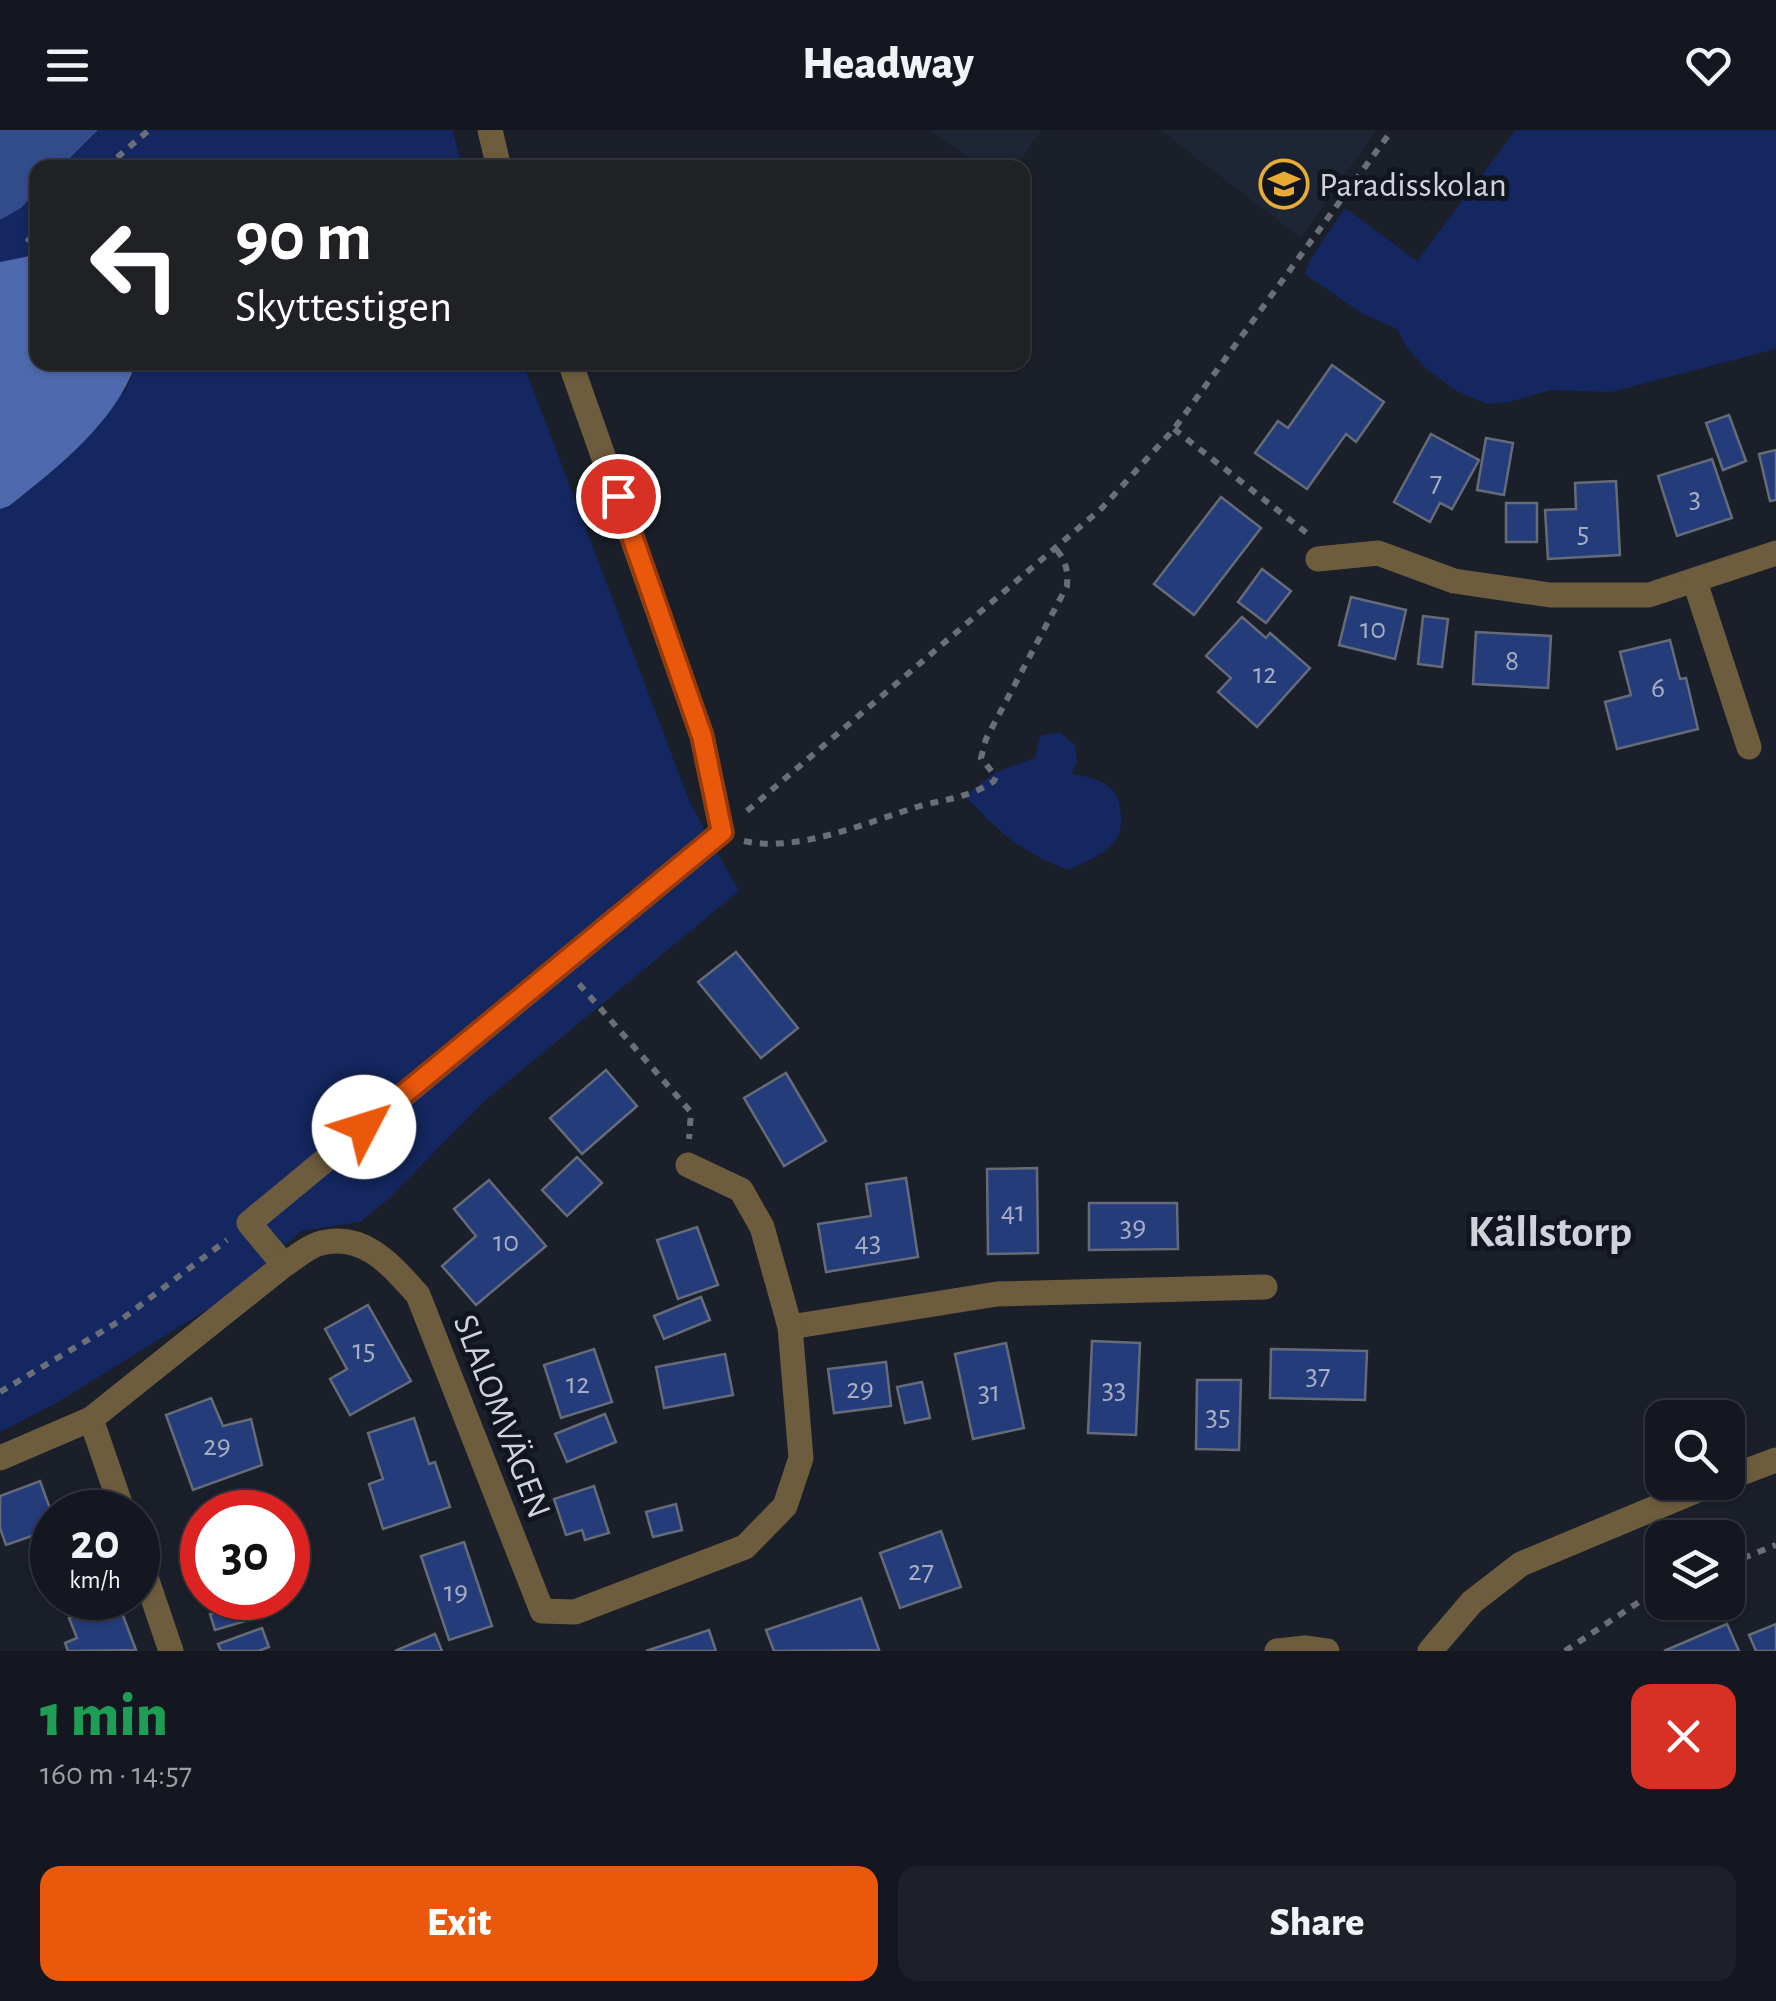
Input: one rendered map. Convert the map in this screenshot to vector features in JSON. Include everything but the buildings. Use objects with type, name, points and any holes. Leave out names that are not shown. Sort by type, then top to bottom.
[{"type":"street","points":[[490,130],[497,160]]},
{"type":"street","points":[[284,1266],[249,1223],[722,832],[696,718],[573,370]]},
{"type":"street","points":[[1318,558],[1378,553],[1454,581],[1550,594],[1648,595],[1776,553]]},
{"type":"street","points":[[1695,582],[1749,747]]},
{"type":"street","name":"SLALOMVÄGEN","points":[[0,1458],[91,1419],[284,1266],[318,1244],[368,1246],[418,1295],[542,1611],[575,1612],[745,1547],[785,1506],[800,1458],[790,1327],[762,1227],[741,1190],[688,1164]]},
{"type":"street","points":[[790,1327],[997,1294],[1265,1288]]},
{"type":"street","points":[[91,1419],[115,1490]]},
{"type":"street","points":[[1745,1472],[1776,1460]]},
{"type":"street","points":[[1430,1651],[1472,1602],[1521,1564],[1674,1500]]},
{"type":"street","points":[[160,1619],[171,1651]]},
{"type":"street","points":[[1277,1651],[1327,1651]]},
{"type":"path","points":[[114,160],[148,130]]},
{"type":"path","points":[[1054,547],[1064,557],[1068,570],[1066,586],[986,739],[981,758],[996,778],[994,781],[966,796],[830,834],[763,845],[727,837],[722,832],[1054,547],[1102,508],[1174,429],[1392,130]]},
{"type":"path","points":[[27,242],[30,238]]},
{"type":"path","points":[[1174,429],[1308,534],[1318,558]]},
{"type":"path","points":[[562,964],[691,1112],[688,1164]]},
{"type":"path","points":[[0,1392],[118,1322],[249,1223]]},
{"type":"path","points":[[1745,1557],[1776,1545]]},
{"type":"path","points":[[1565,1651],[1645,1601]]},
{"type":"shaded area","points":[[0,130],[98,130],[68,160],[30,160],[30,198],[0,220]]},
{"type":"shaded area","points":[[98,130],[452,130],[461,160],[69,160]]},
{"type":"shaded area","points":[[930,130],[1042,130],[1020,160],[972,160]]},
{"type":"shaded area","name":"Paradisskolan","points":[[1160,130],[1376,130],[1301,238]]},
{"type":"shaded area","points":[[1516,130],[1776,130],[1776,349],[1611,392],[1551,390],[1487,404],[1457,391],[1428,370],[1407,348],[1397,329],[1361,313],[1305,274],[1345,208],[1417,261]]},
{"type":"shaded area","points":[[30,198],[30,258],[0,262],[0,220]]},
{"type":"shaded area","points":[[30,256],[30,370],[133,370],[114,405],[83,442],[28,491],[0,509],[0,262]]},
{"type":"shaded area","points":[[133,370],[526,370],[690,803],[739,891],[487,1099],[386,1201],[360,1222],[301,1231],[229,1296],[58,1402],[0,1432],[0,509],[10,506],[126,390]]},
{"type":"shaded area","points":[[1060,732],[1075,745],[1077,761],[1072,774],[1107,784],[1117,796],[1121,816],[1119,832],[1111,846],[1069,870],[1012,840],[965,796],[996,772],[1035,758],[1040,736]]},
{"type":"place","name":"Paradisskolan","points":[[1284,184]]},
{"type":"district","name":"Källstorp","points":[[1550,1230]]},
{"type":"route","points":[[364,1127],[722,832],[702,736],[618,496]]}]
